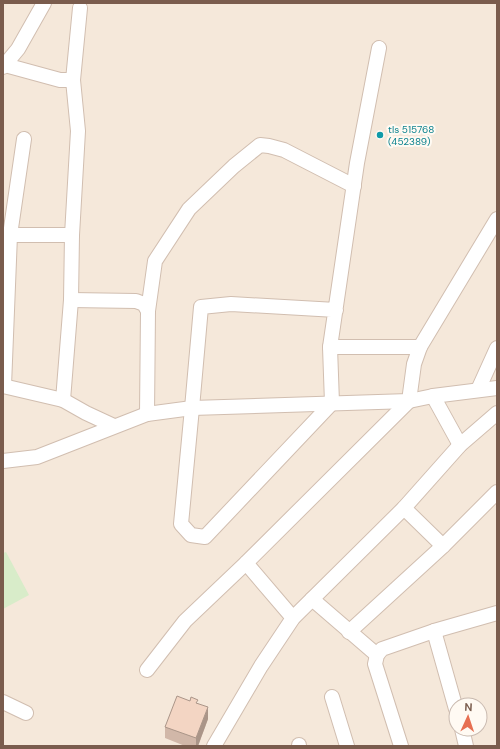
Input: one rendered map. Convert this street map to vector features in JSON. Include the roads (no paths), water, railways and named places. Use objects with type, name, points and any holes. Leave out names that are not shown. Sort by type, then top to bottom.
[{"type":"street","points":[[44,3],[18,49],[4,66],[60,80],[73,80]]},
{"type":"street","points":[[64,400],[71,300],[72,235],[78,131],[73,80],[80,8]]},
{"type":"street","points":[[336,310],[231,304],[201,307],[181,524],[191,536],[205,537],[332,403],[330,347],[336,310],[357,163],[379,48]]},
{"type":"street","points":[[24,139],[6,235],[4,386],[64,400],[86,413],[114,426]]},
{"type":"street","points":[[146,414],[148,311],[155,261],[189,209],[234,166],[260,145],[284,150],[354,186]]},
{"type":"street","points":[[147,670],[185,621],[246,563],[409,401],[414,364],[420,347],[497,219]]},
{"type":"street","points":[[6,235],[72,235]]},
{"type":"street","points":[[71,300],[136,301],[144,304],[148,311]]},
{"type":"street","points":[[330,347],[420,347]]},
{"type":"street","points":[[478,390],[497,348]]},
{"type":"street","points":[[3,461],[37,457],[146,414],[192,408],[409,401],[433,396],[497,388]]},
{"type":"street","points":[[433,396],[460,445]]},
{"type":"street","points":[[214,746],[261,666],[293,618],[404,508],[460,445],[497,413]]},
{"type":"street","points":[[348,632],[443,546],[497,492]]},
{"type":"street","points":[[404,508],[443,546]]},
{"type":"street","points":[[246,563],[293,618]]},
{"type":"street","points":[[312,599],[348,632],[377,655]]},
{"type":"street","points":[[402,746],[375,664],[377,655],[382,649],[434,631],[496,616]]},
{"type":"street","points":[[434,631],[453,697]]},
{"type":"street","points":[[332,697],[347,746]]},
{"type":"street","points":[[3,702],[26,713]]},
{"type":"place","name":"tls 515768 (452389)","points":[[380,135]]}]
